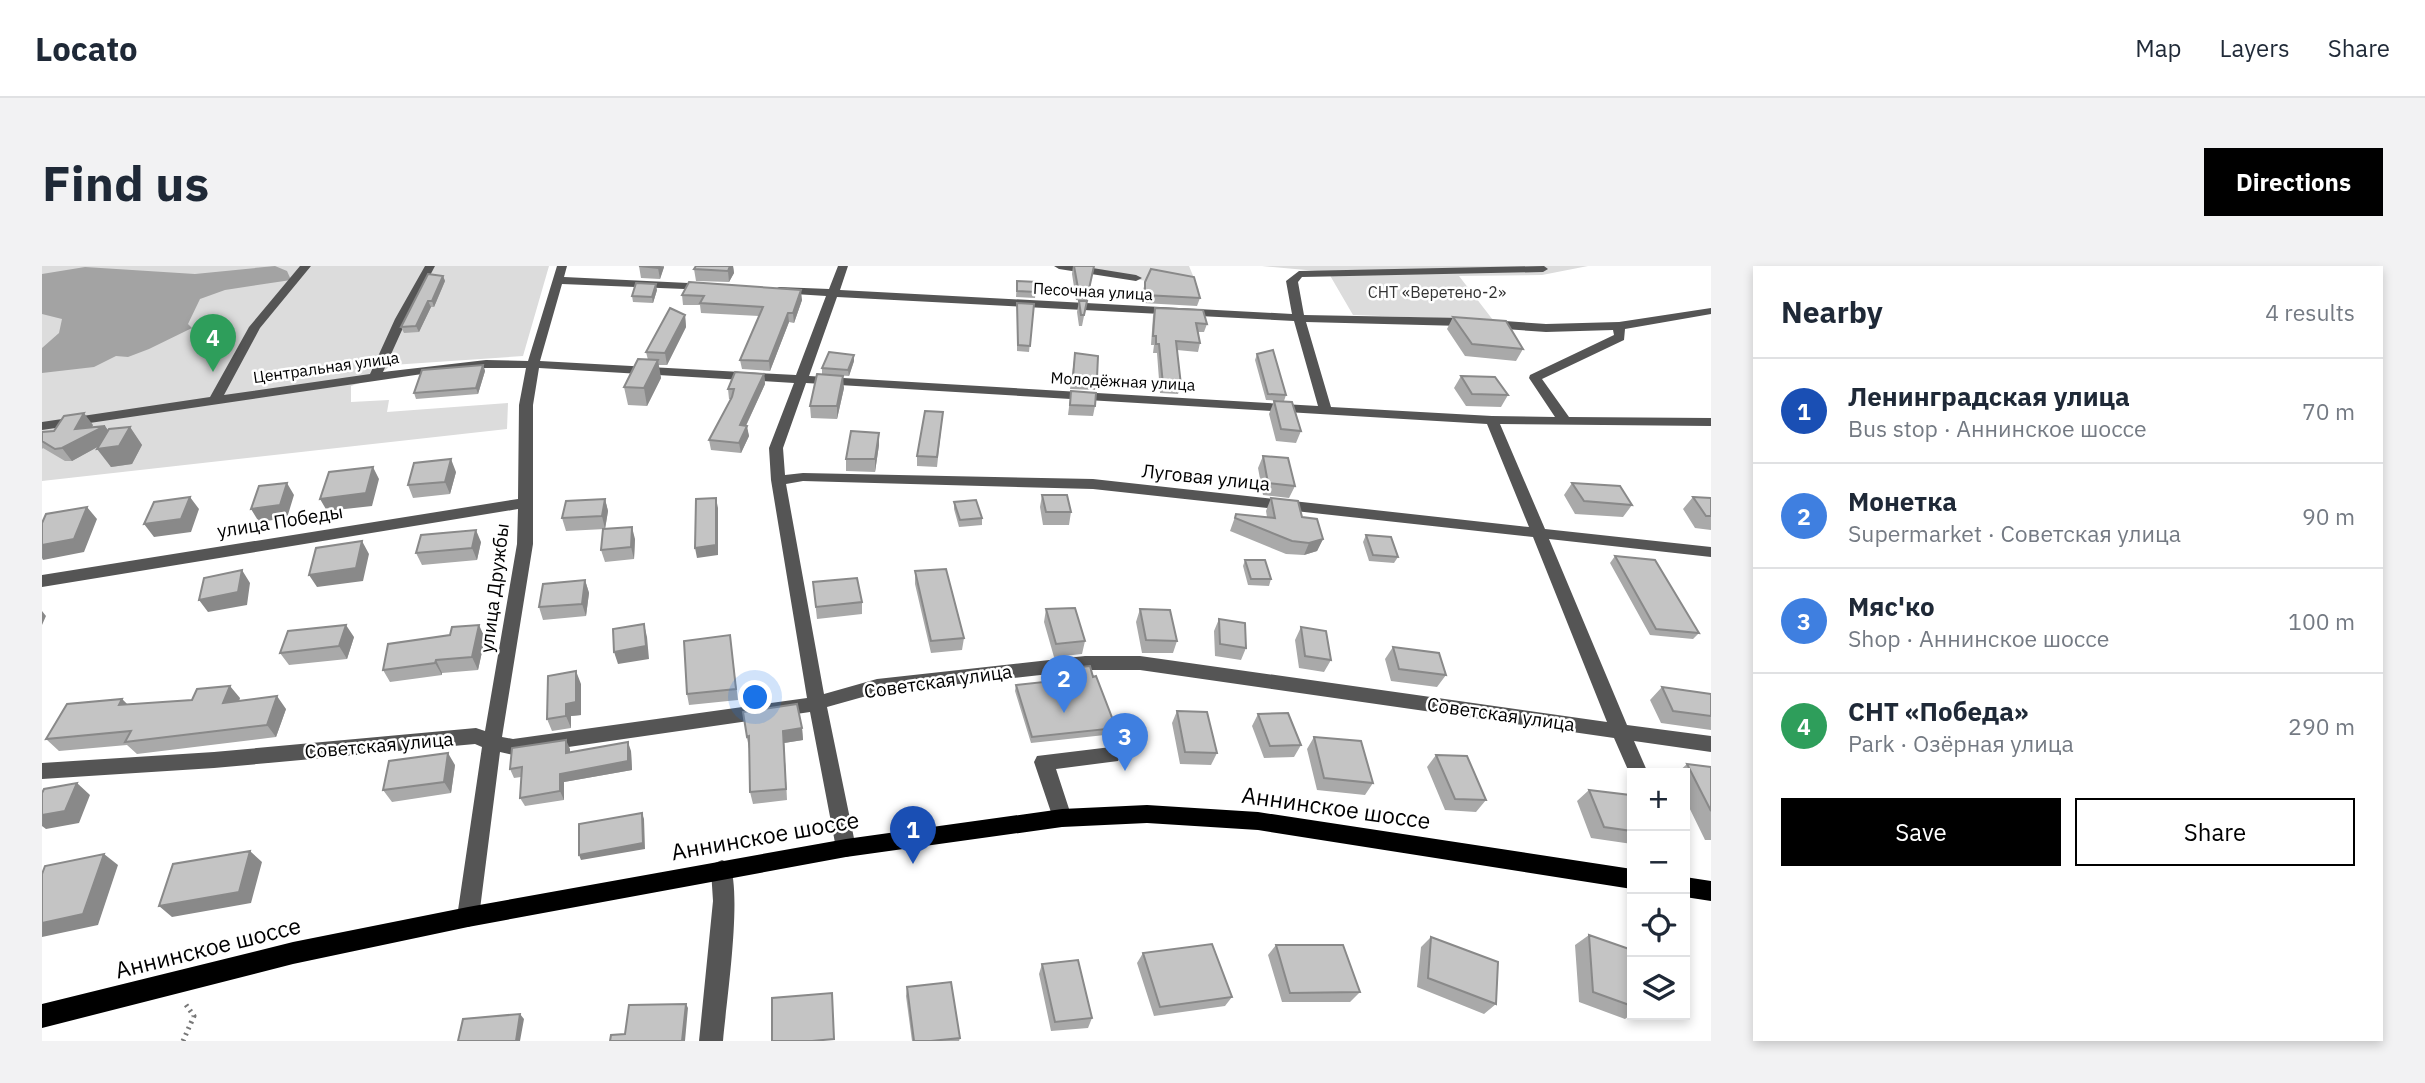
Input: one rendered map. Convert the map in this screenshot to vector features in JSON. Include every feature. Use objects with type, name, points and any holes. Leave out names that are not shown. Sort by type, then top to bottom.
[{"type":"main road","name":"Аннинское шоссе","points":[[42,1016],[293,953],[468,917],[846,848],[1062,818],[1147,814],[1258,821],[1627,877]]},
{"type":"main road","points":[[1690,888],[1711,891]]},
{"type":"street","points":[[215,400],[255,327],[306,266]]},
{"type":"street","points":[[374,378],[401,319],[430,266]]},
{"type":"street","points":[[843,266],[776,447],[778,480],[817,703],[846,848]]},
{"type":"street","points":[[1059,266],[1136,278]]},
{"type":"street","points":[[1326,411],[1299,318],[1292,281],[1299,274],[1543,269]]},
{"type":"street","points":[[560,274],[583,280],[722,287]]},
{"type":"street","name":"улица Дружбы","points":[[468,917],[524,544],[526,405],[533,365],[560,274]]},
{"type":"street","name":"Песочная улица","points":[[763,289],[1299,318],[1462,322],[1546,328],[1619,326],[1711,311]]},
{"type":"street","points":[[1566,422],[1535,377],[1620,337],[1619,326]]},
{"type":"street","name":"Центральная улица","points":[[42,426],[429,369],[486,364],[533,365]]},
{"type":"street","name":"Молодёжная улица","points":[[533,365],[1492,421],[1711,422]]},
{"type":"street","points":[[1492,421],[1636,768]]},
{"type":"street","name":"Луговая улица","points":[[778,480],[803,477],[1093,484],[1711,552]]},
{"type":"street","name":"улица Победы","points":[[42,581],[524,503]]},
{"type":"street","name":"Советская улица","points":[[42,771],[214,760],[476,736],[492,743],[513,747],[817,703],[877,686],[1085,663],[1140,663],[1711,744]]},
{"type":"street","points":[[1062,818],[1044,762],[1111,755]]},
{"type":"street","points":[[711,1041],[724,901],[722,870]]},
{"type":"path","points":[[178,993],[194,1016],[183,1041]]},
{"type":"green space","points":[[42,266],[549,266],[523,356],[392,365],[374,378],[351,386],[351,402],[389,400],[387,412],[508,403],[507,429],[42,481]]},
{"type":"green space","points":[[1059,266],[1189,266],[1199,290]]},
{"type":"green space","name":"СНТ «Веретено-2»","points":[[1262,266],[1588,266],[1542,275],[1459,276],[1493,320],[1353,315],[1328,272]]},
{"type":"shaded area","points":[[275,266],[287,271],[291,280],[225,290],[200,299],[188,324],[192,328],[149,349],[128,357],[116,356],[94,367],[42,373],[42,348],[59,333],[62,319],[42,314],[42,274],[85,267],[195,274]]},
{"type":"building","points":[[696,266],[730,266],[728,271],[694,269]]},
{"type":"building","points":[[1074,266],[1094,266],[1089,289],[1078,288]]},
{"type":"building","points":[[1151,269],[1194,277],[1200,298],[1145,295],[1145,282]]},
{"type":"building","points":[[428,274],[443,276],[432,301],[428,301],[416,326],[401,327]]},
{"type":"building","points":[[1017,281],[1037,282],[1036,292],[1017,291]]},
{"type":"building","points":[[689,282],[801,290],[793,313],[788,313],[769,361],[740,360],[763,307],[700,303],[704,296],[682,295]]},
{"type":"building","points":[[636,283],[656,284],[652,297],[632,296]]},
{"type":"building","points":[[1079,301],[1087,301],[1084,315],[1081,315]]},
{"type":"building","points":[[1017,303],[1034,304],[1030,346],[1018,345]]},
{"type":"building","points":[[670,308],[685,315],[665,353],[646,352]]},
{"type":"building","points":[[1155,308],[1203,310],[1207,324],[1196,323],[1200,343],[1176,341],[1181,385],[1163,384],[1159,344],[1156,344],[1156,336],[1153,336]]},
{"type":"building","points":[[1453,317],[1506,321],[1523,349],[1472,344]]},
{"type":"building","points":[[1273,350],[1286,395],[1268,394],[1257,354]]},
{"type":"building","points":[[829,352],[854,355],[848,370],[822,368]]},
{"type":"building","points":[[1075,353],[1098,356],[1097,378],[1073,377]]},
{"type":"building","points":[[638,359],[658,360],[644,388],[624,387]]},
{"type":"building","points":[[483,365],[476,388],[414,393],[422,370]]},
{"type":"building","points":[[735,372],[764,374],[740,425],[747,426],[739,443],[709,440],[732,397],[734,389],[728,389]]},
{"type":"building","points":[[817,374],[843,376],[837,406],[810,406]]},
{"type":"building","points":[[1461,376],[1495,377],[1508,395],[1472,394]]},
{"type":"building","points":[[1071,391],[1096,393],[1095,406],[1070,405]]},
{"type":"building","points":[[1274,401],[1292,402],[1301,431],[1281,429]]},
{"type":"building","points":[[925,411],[943,412],[937,457],[917,456]]},
{"type":"building","points":[[84,413],[75,429],[105,426],[62,448],[55,449],[42,441],[42,432],[54,431],[64,416]]},
{"type":"building","points":[[130,427],[119,446],[97,449],[109,429]]},
{"type":"building","points":[[851,431],[879,433],[875,459],[846,459]]},
{"type":"building","points":[[1263,456],[1288,458],[1295,486],[1268,483]]},
{"type":"building","points":[[451,459],[445,482],[408,485],[414,463]]},
{"type":"building","points":[[373,467],[366,493],[320,499],[329,472]]},
{"type":"building","points":[[287,483],[280,505],[251,509],[259,486]]},
{"type":"building","points":[[1572,483],[1620,486],[1632,505],[1584,501]]},
{"type":"building","points":[[1042,495],[1067,495],[1071,512],[1046,512]]},
{"type":"building","points":[[190,497],[181,519],[144,524],[154,502]]},
{"type":"building","points":[[1693,497],[1711,498],[1711,516],[1706,516]]},
{"type":"building","points":[[716,498],[716,545],[695,548],[696,499]]},
{"type":"building","points":[[1271,498],[1298,501],[1302,517],[1317,519],[1323,539],[1309,543],[1292,541],[1235,518],[1236,514],[1275,518]]},
{"type":"building","points":[[605,499],[602,516],[562,518],[566,501]]},
{"type":"building","points":[[976,500],[982,518],[960,520],[954,502]]},
{"type":"building","points":[[87,507],[74,539],[42,545],[42,523],[46,514]]},
{"type":"building","points":[[632,527],[631,547],[601,550],[603,529]]},
{"type":"building","points":[[476,530],[472,548],[416,553],[421,535]]},
{"type":"building","points":[[1366,535],[1391,537],[1398,557],[1373,555]]},
{"type":"building","points":[[362,541],[356,568],[309,575],[316,548]]},
{"type":"building","points":[[1615,556],[1655,560],[1699,633],[1656,629]]},
{"type":"building","points":[[1245,560],[1265,560],[1271,579],[1251,579]]},
{"type":"building","points":[[946,569],[964,638],[931,641],[915,571]]},
{"type":"building","points":[[242,570],[238,592],[199,600],[204,578]]},
{"type":"building","points":[[857,578],[862,602],[816,607],[813,582]]},
{"type":"building","points":[[585,580],[582,604],[539,607],[543,584]]},
{"type":"building","points":[[1075,608],[1085,641],[1056,644],[1046,609]]},
{"type":"building","points":[[1140,609],[1170,610],[1177,641],[1146,640]]},
{"type":"building","points":[[1219,619],[1245,623],[1246,648],[1220,644]]},
{"type":"building","points":[[644,624],[646,646],[614,652],[613,629]]},
{"type":"building","points":[[346,625],[339,646],[280,653],[288,631]]},
{"type":"building","points":[[479,625],[472,657],[436,660],[435,663],[383,670],[388,644],[450,635],[452,627]]},
{"type":"building","points":[[1301,627],[1326,631],[1331,660],[1305,656]]},
{"type":"building","points":[[730,635],[736,689],[687,694],[684,641]]},
{"type":"building","points":[[1393,647],[1439,653],[1446,675],[1399,669]]},
{"type":"building","points":[[1090,666],[1116,728],[1032,737],[1016,685],[1063,680],[1060,669]]},
{"type":"building","points":[[576,671],[576,702],[566,704],[566,716],[547,719],[548,676]]},
{"type":"building","points":[[230,686],[223,703],[277,696],[267,725],[125,742],[131,731],[46,739],[67,704],[122,699],[119,705],[192,700],[197,689]]},
{"type":"building","points":[[1662,687],[1711,694],[1711,716],[1673,711]]},
{"type":"building","points":[[797,704],[802,728],[783,731],[786,789],[750,792],[749,736],[747,737],[743,712]]},
{"type":"building","points":[[1177,711],[1207,712],[1217,753],[1185,752]]},
{"type":"building","points":[[1288,713],[1301,745],[1270,746],[1258,714]]},
{"type":"building","points":[[1314,737],[1361,741],[1373,783],[1324,778]]},
{"type":"building","points":[[566,740],[566,753],[628,742],[628,761],[560,774],[560,791],[520,798],[522,767],[510,769],[512,748]]},
{"type":"building","points":[[448,753],[444,782],[383,790],[389,761]]},
{"type":"building","points":[[1436,755],[1467,756],[1486,800],[1455,799]]},
{"type":"building","points":[[1687,764],[1711,767],[1711,811],[1690,768]]},
{"type":"building","points":[[77,783],[65,811],[42,815],[44,789]]},
{"type":"building","points":[[1589,790],[1627,795],[1627,830],[1604,827]]},
{"type":"building","points":[[642,813],[643,843],[579,855],[579,824]]},
{"type":"building","points":[[250,851],[239,892],[159,906],[173,864]]},
{"type":"building","points":[[104,854],[83,914],[42,923],[42,874],[45,866]]},
{"type":"building","points":[[1589,935],[1627,948],[1627,1004],[1593,992]]},
{"type":"building","points":[[1431,937],[1498,962],[1496,1004],[1428,978]]},
{"type":"building","points":[[1212,944],[1232,997],[1160,1007],[1143,953]]},
{"type":"building","points":[[1276,945],[1343,945],[1360,992],[1290,993]]},
{"type":"building","points":[[1078,960],[1092,1018],[1055,1022],[1042,964]]},
{"type":"building","points":[[951,982],[960,1038],[914,1041],[907,987]]},
{"type":"building","points":[[832,993],[834,1039],[772,1041],[772,998]]},
{"type":"building","points":[[686,1004],[682,1041],[610,1041],[611,1035],[625,1034],[629,1005]]},
{"type":"building","points":[[520,1014],[516,1041],[458,1041],[463,1019]]},
{"type":"place","name":"СНТ «Победа»","points":[[213,372]]},
{"type":"place","name":"Монетка","points":[[1064,713]]},
{"type":"place","name":"Мяс'ко","points":[[1125,771]]},
{"type":"place","name":"Ленинградская улица","points":[[913,864]]}]
